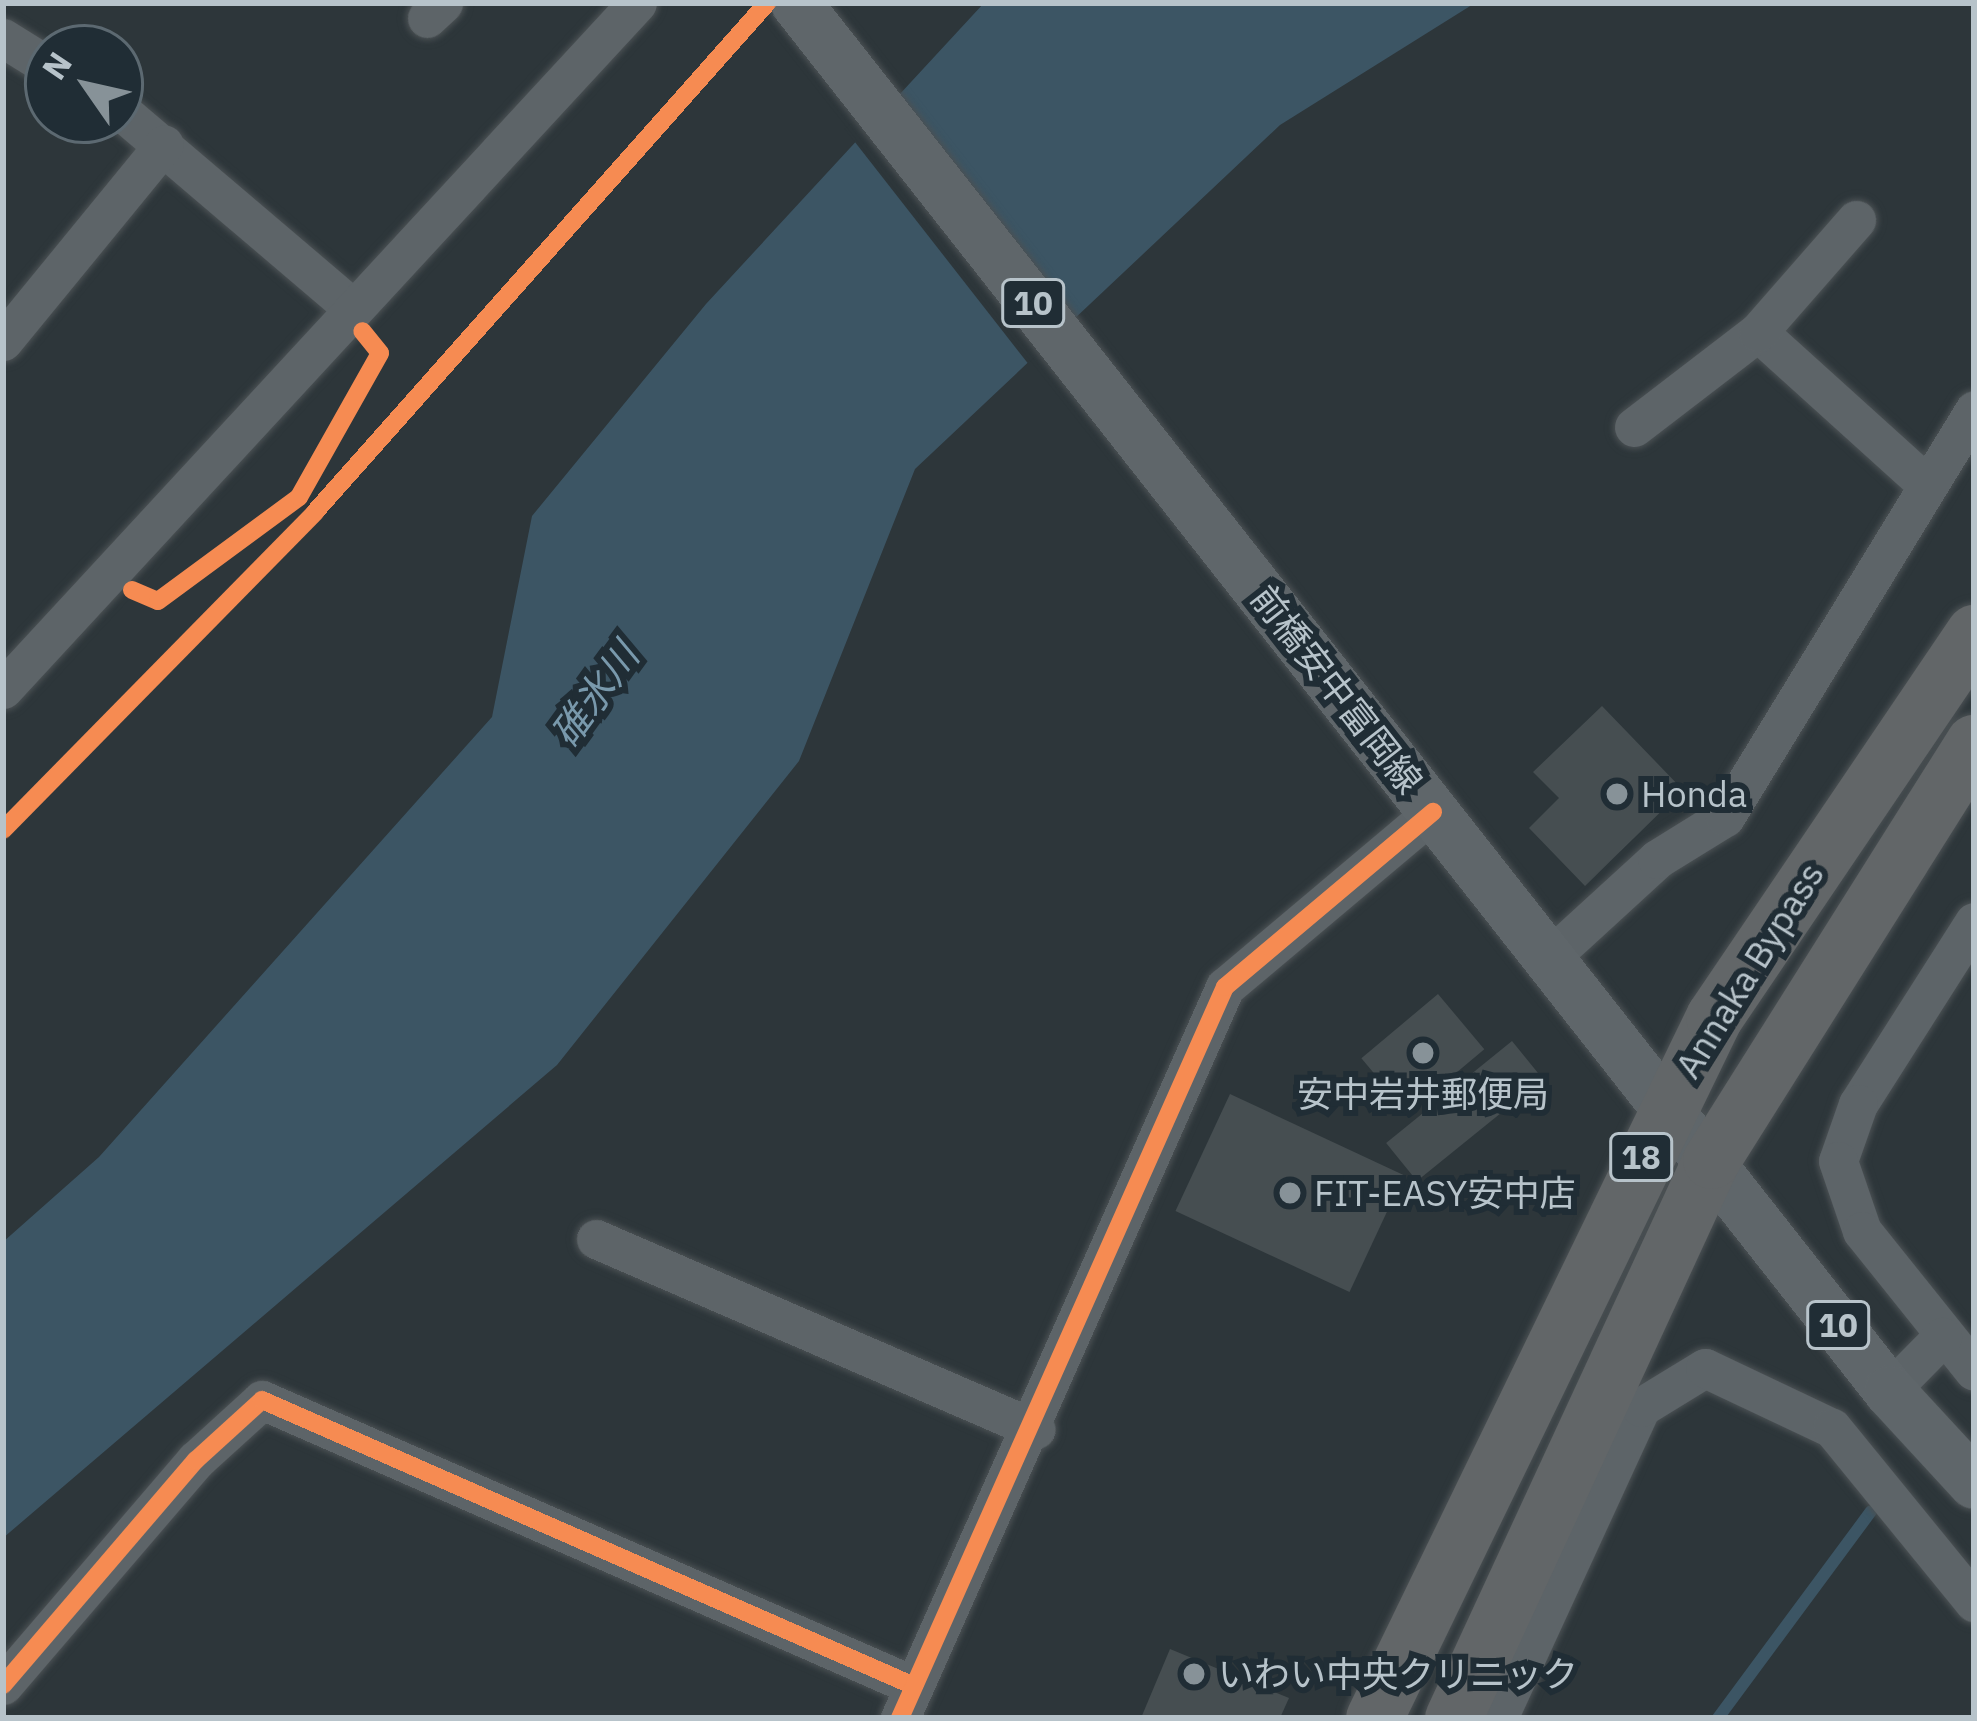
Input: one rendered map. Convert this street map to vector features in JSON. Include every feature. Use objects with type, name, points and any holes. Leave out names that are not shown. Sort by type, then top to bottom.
[{"type":"highway","name":"Annaka Bypass","points":[[1374,1718],[1667,1102],[1974,633]]},
{"type":"highway","name":"Annaka Bypass","points":[[1453,1718],[1600,1446],[1711,1160],[1974,743]]},
{"type":"main road","name":"前橋安中富岡線","points":[[796,3],[1548,959],[1667,1102],[1889,1391],[1974,1483]]},
{"type":"street","points":[[3,689],[637,3]]},
{"type":"street","points":[[144,129],[353,308]]},
{"type":"street","points":[[3,341],[164,144]]},
{"type":"street","points":[[1634,427],[1758,332],[1856,220]]},
{"type":"street","points":[[1758,332],[1924,482]]},
{"type":"street","points":[[1548,959],[1657,859],[1725,818],[1924,482],[1974,410]]},
{"type":"street","points":[[3,1685],[196,1460],[262,1400],[907,1702],[1036,1429],[1226,987],[1433,812]]},
{"type":"street","points":[[1974,922],[1858,1104],[1838,1161],[1862,1231],[1942,1337],[1974,1371]]},
{"type":"street","points":[[596,1239],[1036,1429]]},
{"type":"street","points":[[1889,1391],[1942,1337]]},
{"type":"street","points":[[1498,1718],[1600,1446],[1641,1407],[1705,1368],[1795,1402],[1832,1428],[1974,1602]]},
{"type":"water","name":"碓氷川","points":[[984,3],[1475,3],[1280,125],[915,469],[799,761],[557,1065],[3,1538],[3,1242],[99,1157],[492,717],[532,516],[706,304]]},
{"type":"pier","points":[[896,89],[1079,323],[1028,363],[845,129]]},
{"type":"building","name":"Honda","points":[[1602,706],[1683,790],[1585,886],[1529,828],[1559,798],[1533,772]]},
{"type":"building","name":"安中岩井郵便局","points":[[1438,994],[1484,1049],[1408,1113],[1361,1058]]},
{"type":"building","points":[[1512,1041],[1543,1079],[1417,1181],[1386,1143]]},
{"type":"building","name":"FIT-EASY安中店","points":[[1230,1094],[1404,1175],[1349,1292],[1175,1211]]},
{"type":"building","name":"いわい中央クリニック","points":[[1170,1649],[1289,1698],[1280,1718],[1141,1718]]},
{"type":"waterway","points":[[1718,1718],[1871,1511]]},
{"type":"cycle path","points":[[3,830],[315,512],[767,3]]},
{"type":"cycle path","points":[[132,590],[158,601],[299,497],[380,353],[362,331]]},
{"type":"cycle path","points":[[900,1718],[1225,987],[1433,812]]},
{"type":"cycle path","points":[[3,1685],[196,1460],[262,1400],[914,1686]]},
{"type":"place","name":"Honda","points":[[1617,794]]},
{"type":"place","name":"安中岩井郵便局","points":[[1423,1053]]},
{"type":"place","name":"FIT-EASY安中店","points":[[1290,1193]]},
{"type":"place","name":"いわい中央クリニック","points":[[1194,1674]]}]
